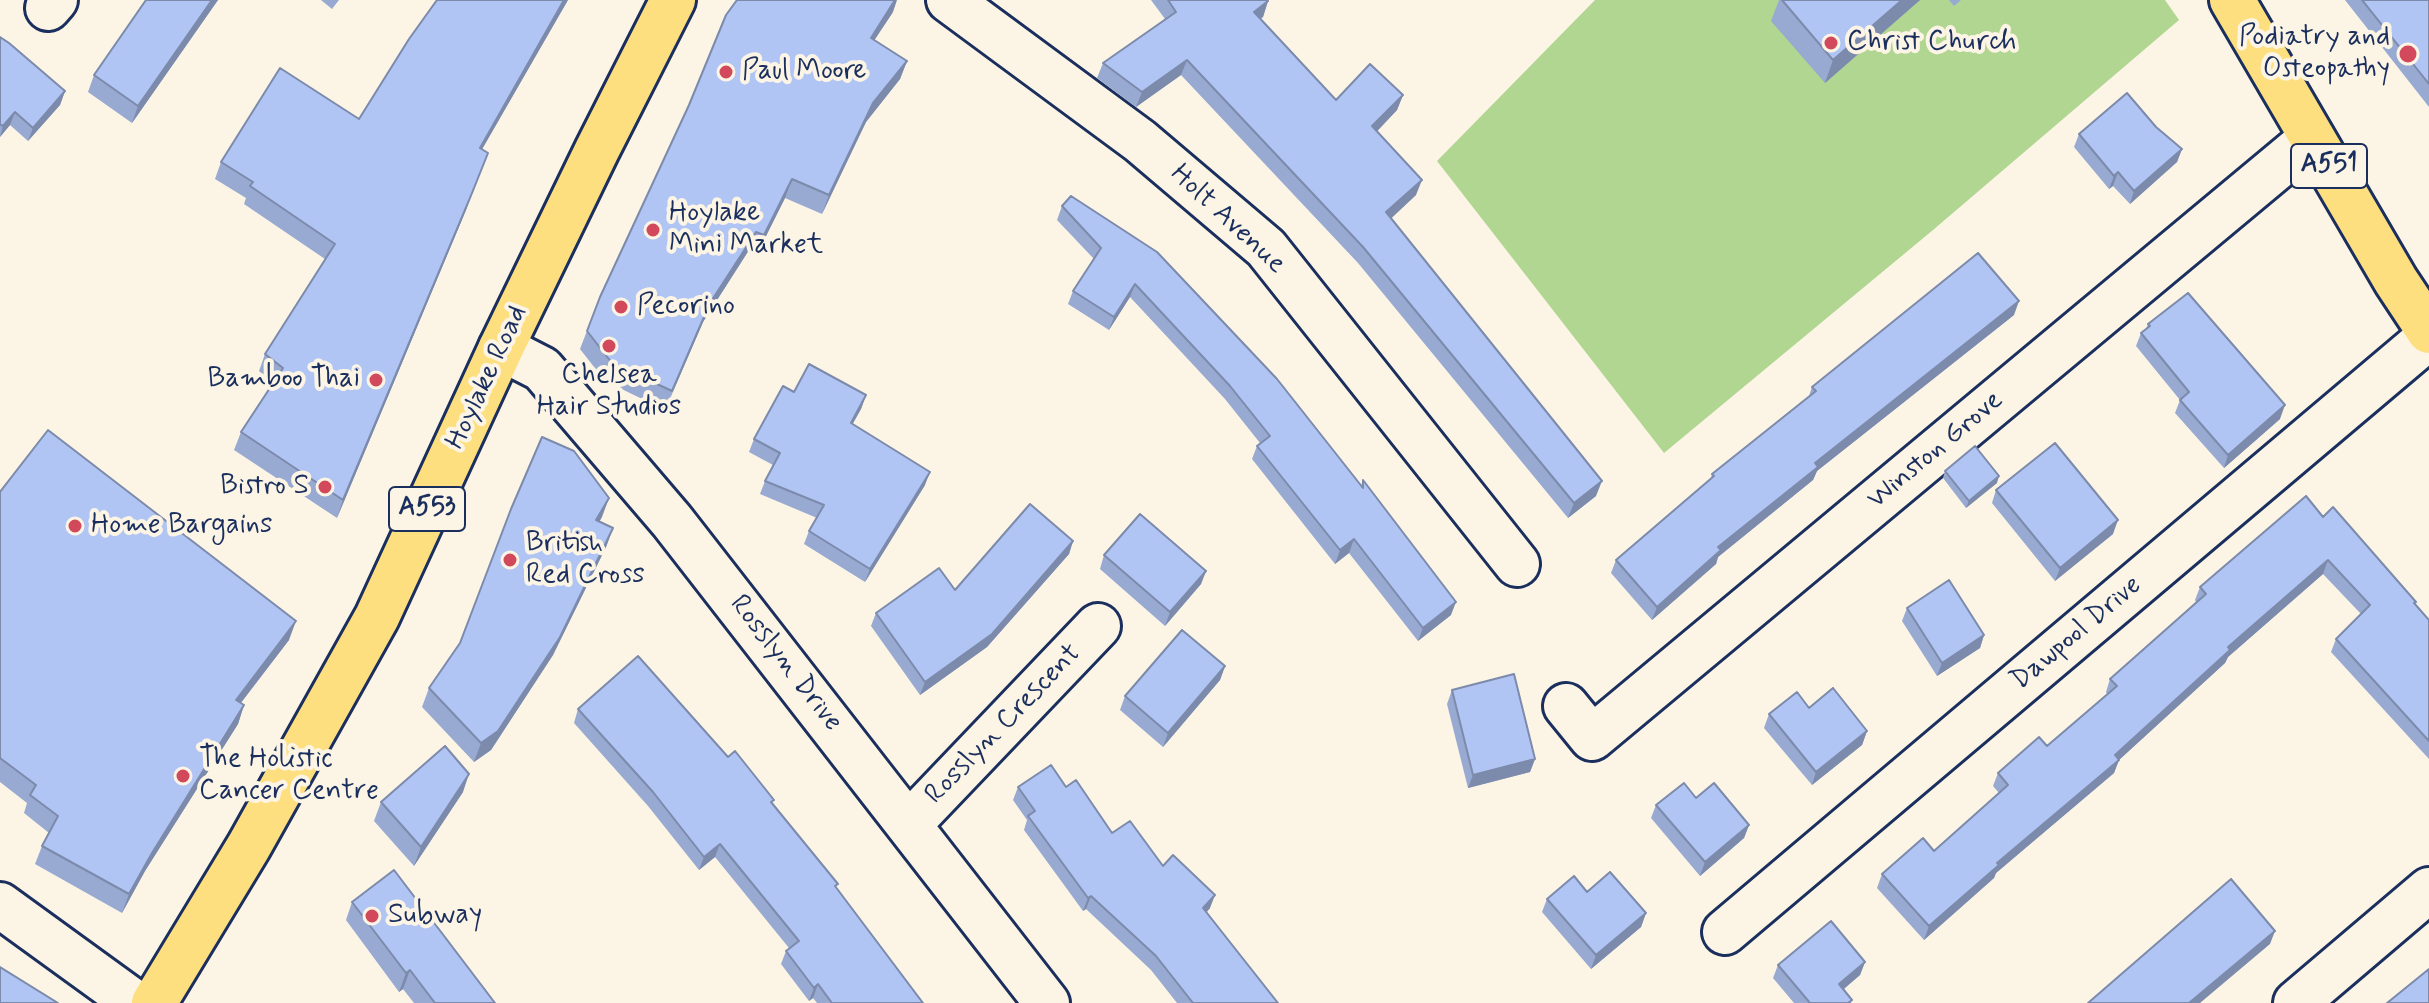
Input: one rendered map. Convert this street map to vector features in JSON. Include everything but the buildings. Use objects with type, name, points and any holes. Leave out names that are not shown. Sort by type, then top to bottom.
[{"type":"main road","name":"A551","points":[[2232,0],[2429,334]]},
{"type":"main road","name":"Hoylake Road","points":[[154,1003],[249,846],[377,617],[663,5]]},
{"type":"street","name":"Holt Avenue","points":[[949,0],[1140,141],[1266,248],[1517,564]]},
{"type":"street","name":"Winston Grove","points":[[1566,706],[1592,738],[2312,138]]},
{"type":"street","name":"Dawpool Drive","points":[[1725,932],[2429,334]]},
{"type":"street","name":"Rosslyn Drive","points":[[501,348],[542,369],[672,521],[910,823],[1047,1003]]},
{"type":"street","name":"Rosslyn Crescent","points":[[910,823],[1098,626]]},
{"type":"street","points":[[2296,1003],[2429,890]]},
{"type":"street","points":[[0,905],[135,1003]]},
{"type":"green space","points":[[1595,0],[2165,0],[2179,20],[1933,230],[1664,453],[1437,161]]},
{"type":"place","name":"Christ Church","points":[[1831,43]]},
{"type":"place","name":"Podiatry and Osteopathy","points":[[2408,54]]},
{"type":"place","name":"Paul Moore","points":[[726,72]]},
{"type":"place","name":"Hoylake Mini Market","points":[[653,230]]},
{"type":"place","name":"Pecorino","points":[[621,307]]},
{"type":"place","name":"Chelsea Hair Studios","points":[[609,346]]},
{"type":"place","name":"Bamboo Thai","points":[[376,380]]},
{"type":"place","name":"Bistro S","points":[[325,487]]},
{"type":"place","name":"Home Bargains","points":[[75,526]]},
{"type":"place","name":"British Red Cross","points":[[510,560]]},
{"type":"place","name":"The Holistic Cancer Centre","points":[[183,776]]},
{"type":"place","name":"Subway","points":[[372,916]]}]
